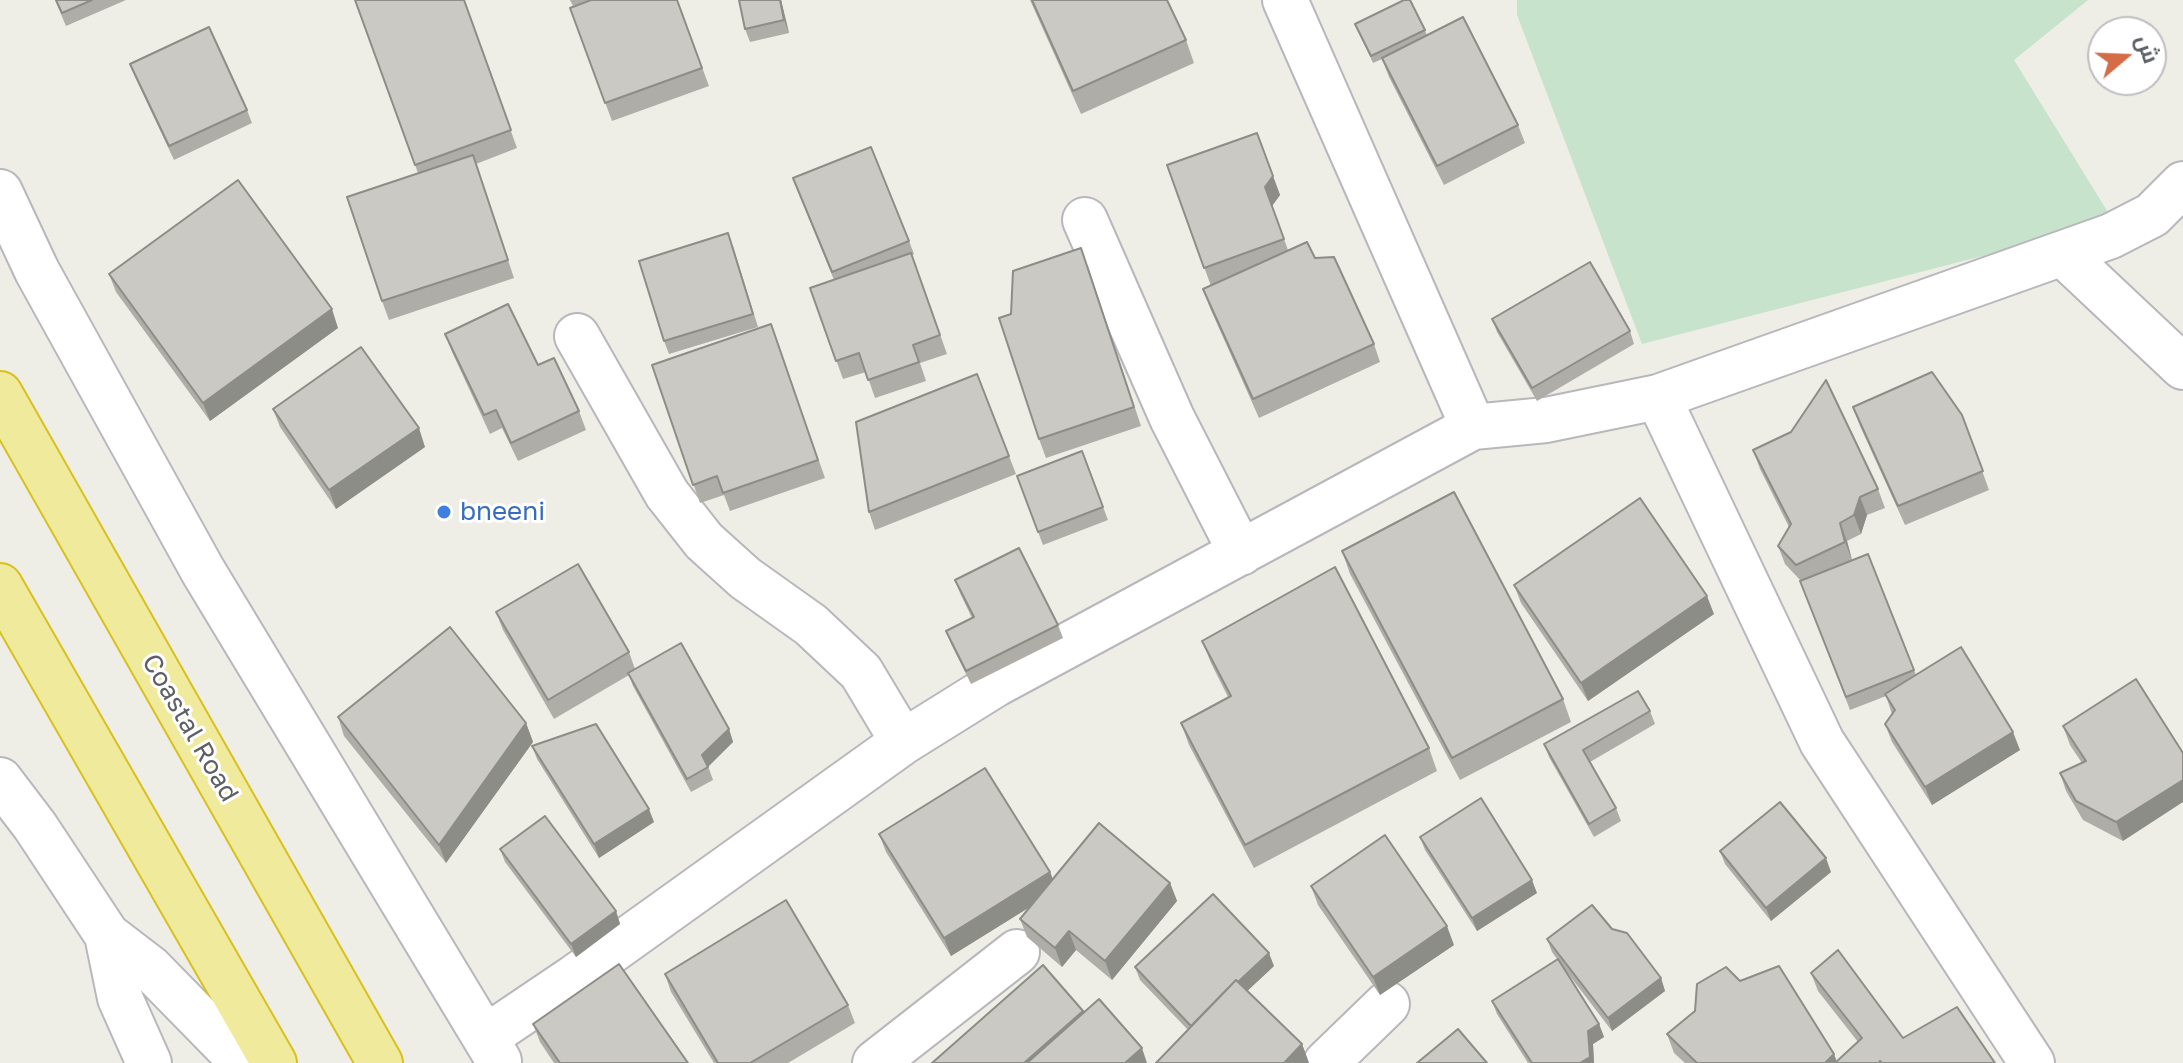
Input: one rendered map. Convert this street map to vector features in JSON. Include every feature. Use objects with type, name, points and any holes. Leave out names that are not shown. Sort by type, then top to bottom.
[{"type":"highway","name":"Coastal Road","points":[[0,394],[380,1063]]},
{"type":"highway","points":[[0,586],[274,1063]]},
{"type":"street","points":[[1285,0],[1473,427]]},
{"type":"street","points":[[0,192],[37,271],[203,571],[493,1050],[575,977],[903,742],[996,684],[1473,427],[1546,420],[1658,397],[2111,236],[2152,215],[2183,184]]},
{"type":"street","points":[[1085,220],[1172,418],[1241,553]]},
{"type":"street","points":[[2063,254],[2183,367]]},
{"type":"street","points":[[577,336],[667,494],[704,541],[745,578],[811,625],[861,672],[903,742]]},
{"type":"street","points":[[1658,397],[1822,742],[2032,1063]]},
{"type":"street","points":[[0,780],[35,826],[107,935],[150,968],[243,1063]]},
{"type":"street","points":[[107,935],[120,998],[149,1063]]},
{"type":"street","points":[[875,1063],[1017,952]]},
{"type":"street","points":[[1326,1063],[1387,1004]]},
{"type":"green space","points":[[1517,0],[2088,0],[2014,60],[2114,222],[1642,344],[1517,15]]},
{"type":"building","points":[[56,0],[92,0],[62,13]]},
{"type":"building","points":[[355,0],[464,0],[511,130],[415,165]]},
{"type":"building","points":[[591,0],[677,0],[702,68],[605,103],[570,8]]},
{"type":"building","points":[[739,0],[780,0],[784,20],[745,29]]},
{"type":"building","points":[[1032,0],[1167,0],[1186,40],[1073,91]]},
{"type":"building","points":[[1410,0],[1425,30],[1371,56],[1355,24]]},
{"type":"building","points":[[1463,17],[1518,125],[1437,166],[1382,58]]},
{"type":"building","points":[[209,27],[247,110],[169,146],[130,64]]},
{"type":"building","points":[[1257,133],[1273,176],[1265,187],[1284,239],[1204,268],[1167,165]]},
{"type":"building","points":[[871,147],[909,241],[832,272],[793,178]]},
{"type":"building","points":[[473,155],[508,260],[382,301],[347,197]]},
{"type":"building","points":[[238,180],[332,309],[203,403],[109,274]]},
{"type":"building","points":[[728,233],[753,314],[664,341],[639,261]]},
{"type":"building","points":[[1307,242],[1315,258],[1334,257],[1374,344],[1253,399],[1203,289]]},
{"type":"building","points":[[1081,248],[1134,407],[1039,439],[999,318],[1011,314],[1013,271]]},
{"type":"building","points":[[911,253],[940,335],[913,345],[919,362],[868,380],[859,353],[836,361],[810,288]]},
{"type":"building","points":[[1590,262],[1630,331],[1532,388],[1492,319]]},
{"type":"building","points":[[508,304],[538,365],[554,358],[579,411],[511,443],[496,410],[484,415],[445,334]]},
{"type":"building","points":[[771,324],[818,460],[723,493],[717,476],[693,485],[652,365]]},
{"type":"building","points":[[361,347],[419,428],[329,490],[273,409]]},
{"type":"building","points":[[1932,372],[1962,415],[1983,471],[1898,506],[1853,407]]},
{"type":"building","points":[[977,374],[1009,456],[869,512],[856,422]]},
{"type":"building","points":[[1826,380],[1878,489],[1860,497],[1854,515],[1840,523],[1845,542],[1796,565],[1778,546],[1791,524],[1753,450],[1791,432]]},
{"type":"building","points":[[1082,451],[1103,507],[1038,532],[1017,476]]},
{"type":"building","points":[[1454,492],[1563,699],[1452,758],[1342,551]]},
{"type":"building","points":[[1640,498],[1707,596],[1581,683],[1514,585]]},
{"type":"building","points":[[1019,548],[1058,625],[966,671],[946,631],[974,617],[955,580]]},
{"type":"building","points":[[1868,554],[1914,670],[1846,697],[1800,581]]},
{"type":"building","points":[[578,564],[629,652],[548,700],[496,612]]},
{"type":"building","points":[[1335,567],[1429,748],[1245,845],[1181,723],[1231,696],[1202,641]]},
{"type":"building","points":[[450,627],[526,723],[439,845],[338,717]]},
{"type":"building","points":[[681,643],[729,729],[702,755],[708,767],[687,779],[628,673]]},
{"type":"building","points":[[1961,647],[2013,732],[1925,787],[1885,724],[1895,710],[1885,694]]},
{"type":"building","points":[[2136,679],[2183,753],[2183,780],[2116,822],[2076,801],[2060,773],[2086,761],[2063,726]]},
{"type":"building","points":[[1638,691],[1650,711],[1583,750],[1616,808],[1589,824],[1544,744]]},
{"type":"building","points":[[596,724],[649,809],[594,844],[532,746]]},
{"type":"building","points":[[985,768],[1050,872],[944,938],[879,834]]},
{"type":"building","points":[[1481,798],[1532,880],[1472,918],[1420,837]]},
{"type":"building","points":[[1780,802],[1826,858],[1766,908],[1720,851]]},
{"type":"building","points":[[545,816],[616,911],[571,944],[500,849]]},
{"type":"building","points":[[1099,823],[1170,883],[1105,961],[1069,931],[1055,948],[1020,919]]},
{"type":"building","points":[[1385,835],[1447,926],[1373,977],[1311,886]]},
{"type":"building","points":[[1213,894],[1269,953],[1238,982],[1236,980],[1191,1026],[1135,967]]},
{"type":"building","points":[[786,900],[848,1005],[750,1063],[718,1063],[665,974]]},
{"type":"building","points":[[1592,905],[1612,929],[1627,933],[1661,978],[1608,1018],[1547,939]]},
{"type":"building","points":[[1838,950],[1903,1038],[1957,1007],[1995,1063],[1835,1063],[1862,1038],[1811,973]]},
{"type":"building","points":[[1558,959],[1599,1024],[1588,1031],[1590,1057],[1580,1063],[1532,1063],[1492,1001]]},
{"type":"building","points":[[619,964],[688,1063],[560,1063],[533,1024]]},
{"type":"building","points":[[1043,965],[1083,1011],[1024,1063],[932,1063]]},
{"type":"building","points":[[1779,966],[1834,1054],[1825,1063],[1697,1063],[1667,1034],[1695,1011],[1697,984],[1726,967],[1740,981]]},
{"type":"building","points":[[1236,980],[1302,1044],[1284,1063],[1156,1063]]},
{"type":"building","points":[[1099,999],[1142,1048],[1125,1063],[1027,1063]]},
{"type":"building","points":[[1458,1029],[1487,1063],[1417,1063]]},
{"type":"place","name":"bneeni","points":[[444,512]]}]
